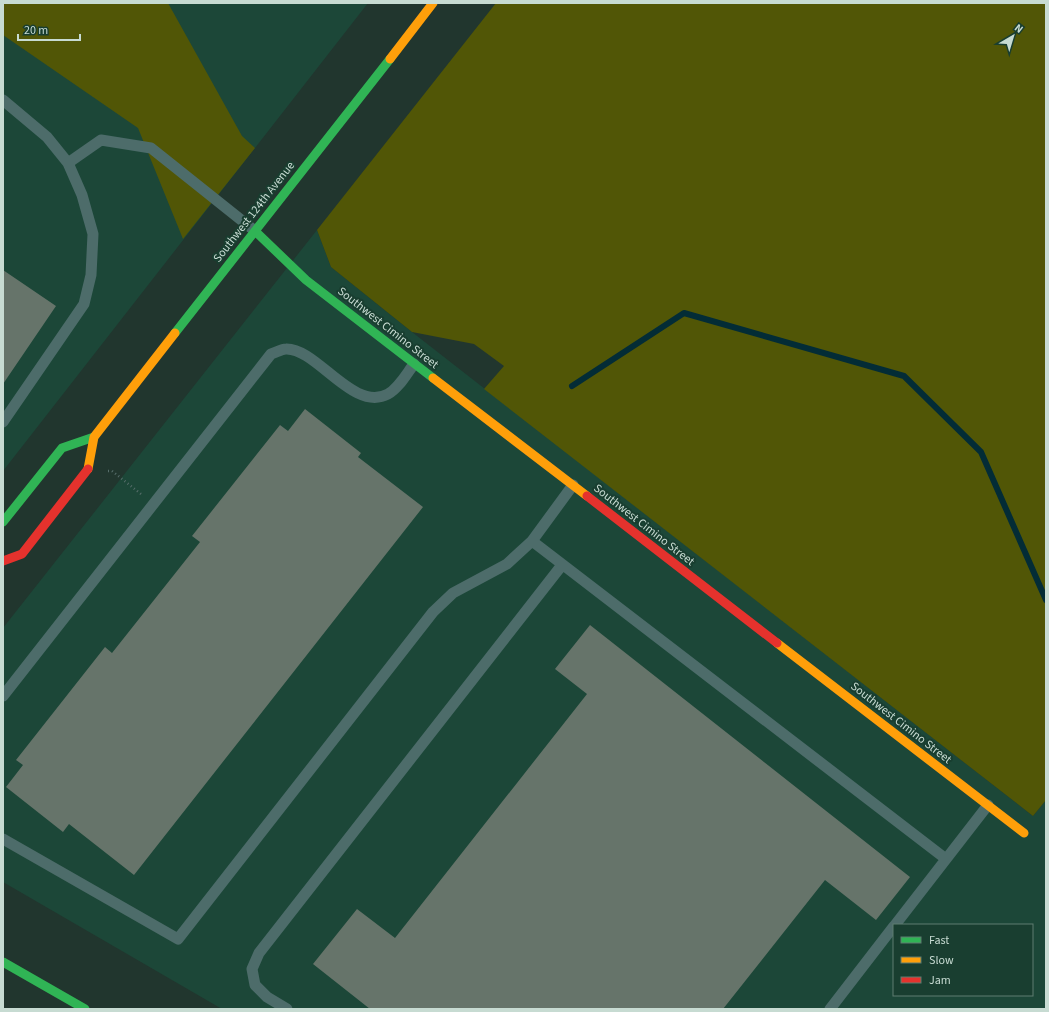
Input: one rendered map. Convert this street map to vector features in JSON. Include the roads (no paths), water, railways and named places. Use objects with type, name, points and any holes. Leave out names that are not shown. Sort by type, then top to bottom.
[{"type":"main road","name":"Southwest 124th Avenue","points":[[3,561],[22,554],[88,469],[94,437],[433,3]]},
{"type":"main road","name":"Southwest Cimino Street","points":[[255,231],[306,280],[1024,833]]},
{"type":"main road","points":[[3,522],[62,448],[94,437]]},
{"type":"main road","points":[[3,962],[85,1009]]},
{"type":"lane","points":[[3,100],[47,137],[68,163],[82,195],[93,234],[91,275],[84,304],[3,422]]},
{"type":"lane","points":[[68,163],[101,140],[151,148],[255,231]]},
{"type":"lane","points":[[3,696],[272,354],[285,348],[301,352],[351,389],[365,397],[377,397],[388,394],[397,386],[414,364]]},
{"type":"lane","points":[[3,839],[178,939],[433,612],[453,593],[507,564],[532,541],[573,485]]},
{"type":"lane","points":[[532,541],[946,859]]},
{"type":"lane","points":[[286,1009],[267,997],[255,984],[252,969],[259,953],[562,565]]},
{"type":"lane","points":[[895,924],[988,805]]},
{"type":"lane","points":[[830,1009],[893,926]]},
{"type":"waterway","points":[[572,386],[684,313],[904,376],[981,452],[1046,600]]}]
